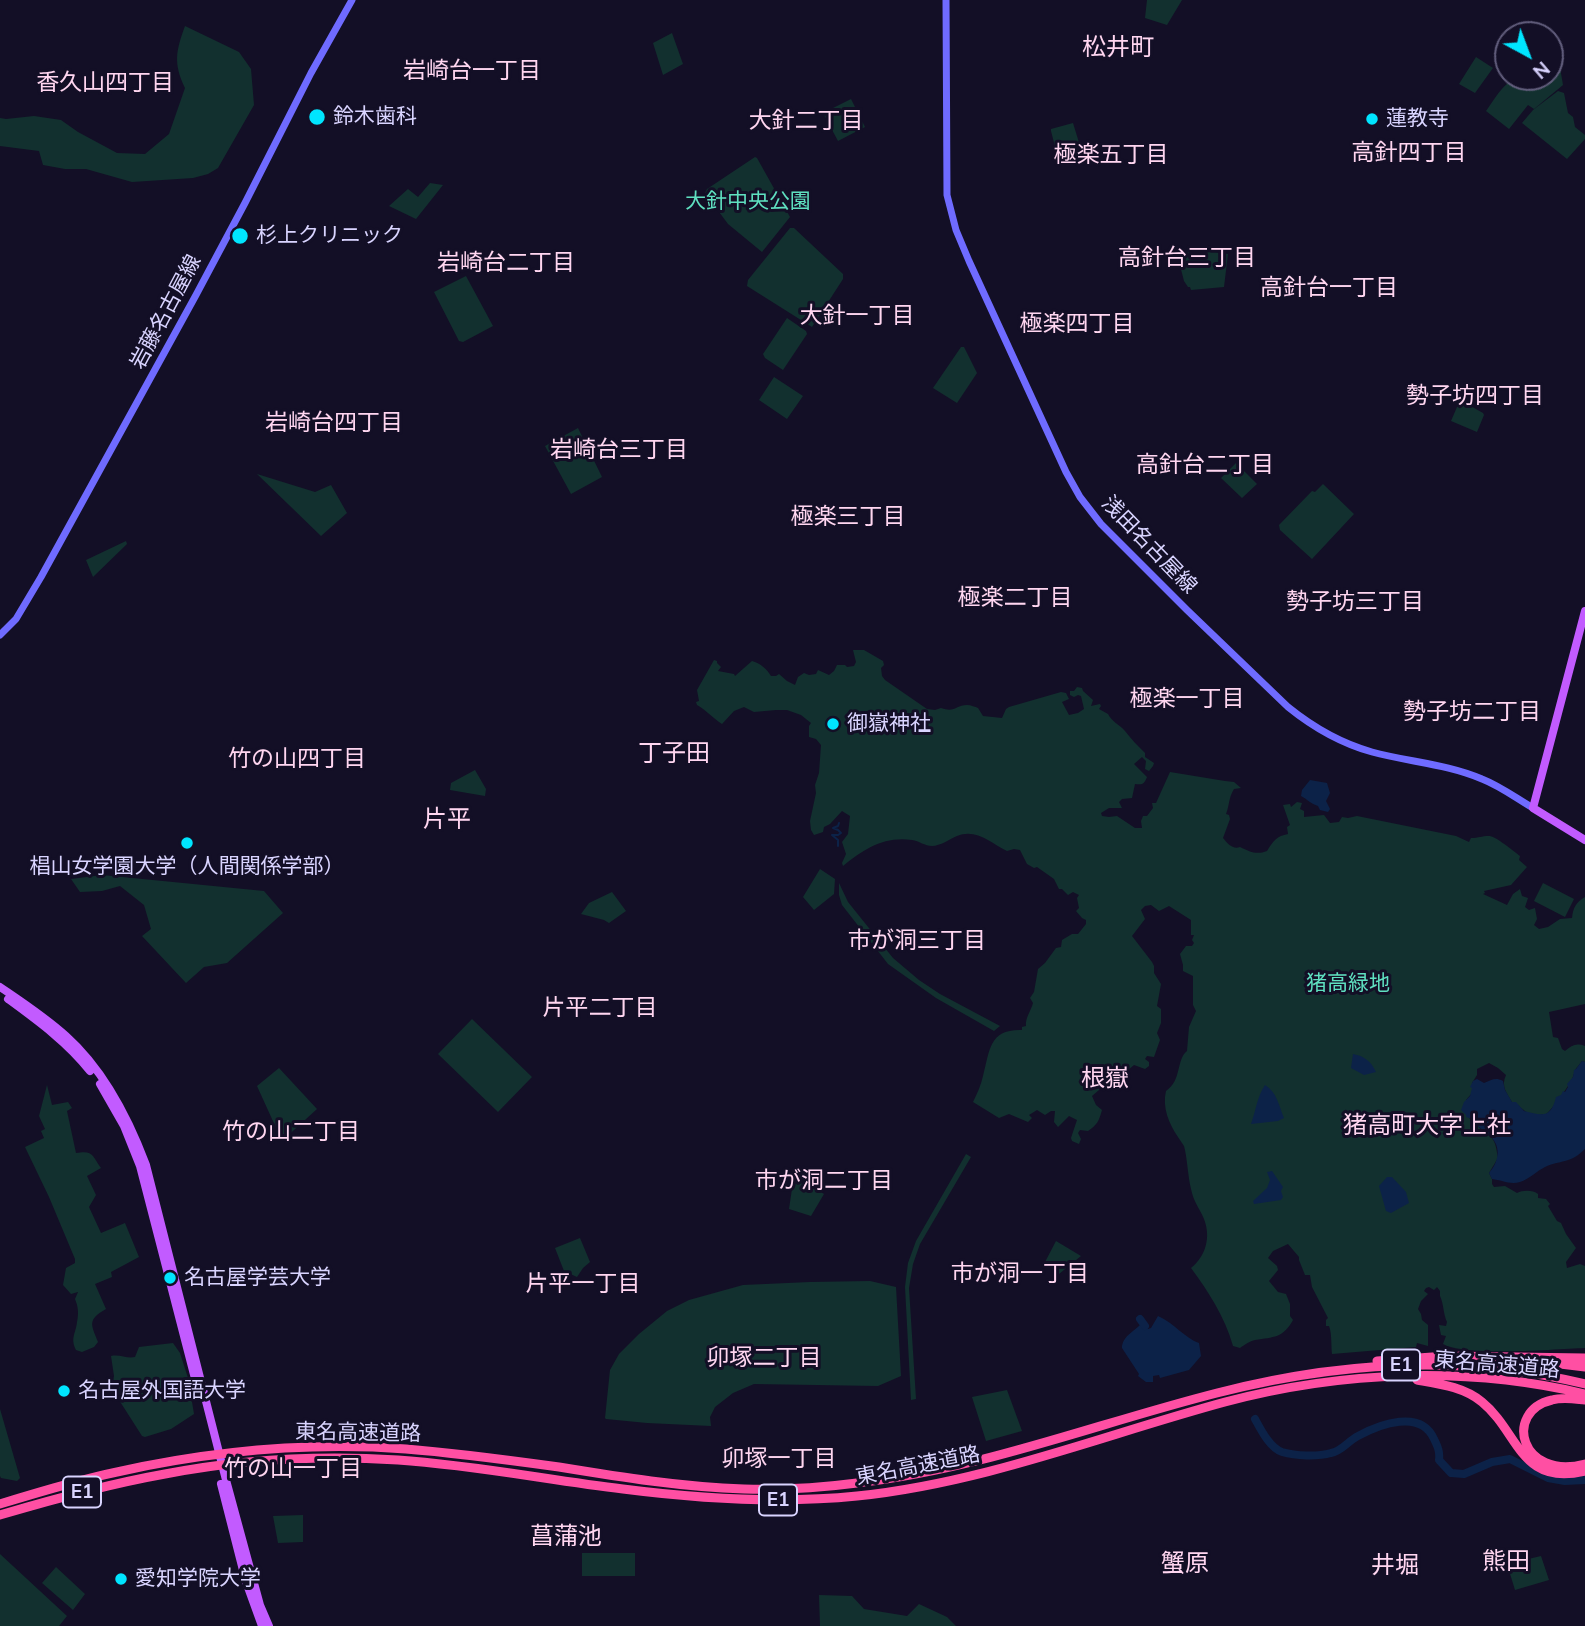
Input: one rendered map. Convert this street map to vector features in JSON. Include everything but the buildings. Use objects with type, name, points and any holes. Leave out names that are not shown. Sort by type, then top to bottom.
[{"type":"highway","points":[[1218,1393],[1294,1374],[1375,1361],[1436,1356],[1585,1358]]},
{"type":"highway","points":[[1505,1357],[1585,1367]]},
{"type":"highway","name":"東名高速道路","points":[[0,1515],[104,1487],[206,1467],[277,1449],[403,1449],[706,1487],[822,1487],[885,1480],[964,1465],[1218,1393],[1328,1371],[1433,1365],[1489,1368],[1585,1384]]},
{"type":"highway","points":[[1392,1376],[1442,1385],[1467,1393],[1486,1405],[1520,1452],[1536,1466],[1556,1473],[1585,1471]]},
{"type":"highway","name":"東名高速道路","points":[[0,1502],[113,1472],[203,1457],[403,1460],[702,1498],[820,1499],[886,1492],[966,1478],[1227,1402],[1342,1379],[1456,1376],[1546,1385],[1585,1394]]},
{"type":"highway","points":[[1585,1400],[1558,1399],[1541,1404],[1528,1418],[1524,1433],[1529,1450],[1542,1462],[1560,1467],[1585,1464]]},
{"type":"highway","points":[[0,1521],[164,1474]]},
{"type":"main road","name":"岩藤名古屋線","points":[[0,635],[16,619],[41,578],[188,311],[311,73],[352,0]]},
{"type":"main road","name":"浅田名古屋線","points":[[946,0],[947,195],[956,230],[1034,406],[1080,497],[1101,524],[1178,601],[1307,722],[1356,747],[1446,767],[1482,779],[1533,808]]},
{"type":"main road","points":[[1585,611],[1533,808],[1585,841]]},
{"type":"main road","points":[[0,987],[68,1037],[115,1097],[133,1131],[146,1165],[226,1480],[260,1605],[269,1626]]},
{"type":"main road","points":[[0,993],[41,1023],[80,1059],[104,1090],[124,1126],[140,1166],[246,1582],[262,1626]]},
{"type":"green space","points":[[1147,0],[1182,0],[1167,25],[1145,18]]},
{"type":"green space","points":[[185,26],[239,52],[251,69],[254,105],[218,168],[193,178],[132,182],[86,169],[43,165],[39,151],[0,146],[0,118],[34,116],[61,120],[117,153],[145,154],[169,134],[185,88],[177,57]]},
{"type":"green space","points":[[672,33],[683,64],[663,75],[653,43]]},
{"type":"green space","points":[[1476,57],[1493,68],[1475,93],[1459,84]]},
{"type":"green space","points":[[1501,91],[1556,91],[1534,109],[1528,105],[1509,129],[1486,111]]},
{"type":"green space","points":[[1558,91],[1564,93],[1568,113],[1573,117],[1575,127],[1585,135],[1585,139],[1567,159],[1522,123],[1533,110]]},
{"type":"green space","points":[[851,99],[865,127],[838,141],[823,113]]},
{"type":"green space","points":[[1073,123],[1085,162],[1060,166],[1051,129]]},
{"type":"green space","name":"大針中央公園","points":[[755,157],[790,217],[762,252],[728,224],[705,193]]},
{"type":"green space","points":[[430,183],[443,185],[416,219],[389,206],[408,189],[418,197]]},
{"type":"green space","points":[[790,228],[794,228],[843,274],[843,279],[812,327],[747,286],[748,280]]},
{"type":"green space","points":[[1190,248],[1228,254],[1224,287],[1191,290],[1188,287],[1176,250],[1189,251]]},
{"type":"green space","points":[[466,276],[493,326],[463,342],[459,341],[434,292]]},
{"type":"green space","points":[[787,318],[807,334],[783,370],[763,354]]},
{"type":"green space","points":[[961,347],[964,347],[977,373],[957,403],[933,388]]},
{"type":"green space","points":[[774,377],[803,396],[787,419],[759,400]]},
{"type":"green space","points":[[1460,400],[1483,413],[1477,432],[1451,421]]},
{"type":"green space","points":[[578,428],[602,477],[571,494],[545,446]]},
{"type":"green space","points":[[1236,463],[1257,484],[1242,498],[1221,478]]},
{"type":"green space","points":[[257,474],[315,492],[331,485],[347,513],[321,536]]},
{"type":"green space","points":[[1323,484],[1354,514],[1312,559],[1280,530],[1279,525],[1312,491],[1315,492]]},
{"type":"green space","points":[[126,541],[127,544],[93,577],[86,560]]},
{"type":"green space","name":"猪高緑地","points":[[853,650],[864,650],[883,661],[881,668],[885,680],[927,709],[949,710],[968,705],[978,708],[983,716],[1002,718],[1009,707],[1061,692],[1066,693],[1069,699],[1062,702],[1069,715],[1084,709],[1081,696],[1070,695],[1070,691],[1077,687],[1082,688],[1093,700],[1091,706],[1100,704],[1099,709],[1108,714],[1145,753],[1145,757],[1154,763],[1149,771],[1145,769],[1146,761],[1142,757],[1134,764],[1147,777],[1145,781],[1135,784],[1132,798],[1119,802],[1122,808],[1109,808],[1101,813],[1102,816],[1117,816],[1135,828],[1142,828],[1143,816],[1147,816],[1153,808],[1152,803],[1156,803],[1170,772],[1234,782],[1241,788],[1234,789],[1231,796],[1226,814],[1230,819],[1223,838],[1235,848],[1257,853],[1267,851],[1276,839],[1288,834],[1287,827],[1290,825],[1283,805],[1290,804],[1291,807],[1297,802],[1302,803],[1300,809],[1304,811],[1304,817],[1324,815],[1330,823],[1339,822],[1342,817],[1357,816],[1456,836],[1469,842],[1471,838],[1495,838],[1520,856],[1519,860],[1527,867],[1511,885],[1484,891],[1483,894],[1507,905],[1513,894],[1520,889],[1522,896],[1528,898],[1525,907],[1529,910],[1535,908],[1537,919],[1534,925],[1539,929],[1560,919],[1572,918],[1579,901],[1585,897],[1585,1004],[1549,1012],[1553,1037],[1558,1038],[1565,1051],[1574,1045],[1585,1046],[1585,1062],[1582,1061],[1576,1069],[1567,1087],[1548,1112],[1536,1115],[1512,1102],[1504,1086],[1506,1075],[1489,1063],[1477,1069],[1472,1093],[1466,1100],[1466,1115],[1492,1138],[1495,1144],[1498,1158],[1489,1173],[1494,1187],[1505,1186],[1517,1193],[1533,1192],[1538,1194],[1538,1198],[1546,1199],[1557,1221],[1561,1223],[1576,1248],[1566,1262],[1567,1268],[1580,1264],[1585,1266],[1585,1348],[1490,1351],[1454,1348],[1443,1344],[1446,1336],[1441,1335],[1439,1325],[1446,1326],[1447,1322],[1440,1291],[1437,1287],[1434,1290],[1429,1287],[1424,1291],[1428,1294],[1418,1309],[1422,1320],[1428,1325],[1428,1346],[1417,1343],[1416,1347],[1332,1354],[1330,1329],[1326,1326],[1328,1318],[1312,1287],[1310,1275],[1305,1275],[1299,1257],[1288,1244],[1273,1251],[1268,1258],[1278,1270],[1269,1281],[1278,1292],[1286,1294],[1293,1320],[1286,1330],[1277,1336],[1253,1341],[1240,1348],[1233,1346],[1215,1305],[1191,1268],[1204,1252],[1206,1226],[1192,1194],[1184,1146],[1172,1127],[1166,1109],[1166,1091],[1177,1076],[1181,1060],[1187,1051],[1189,1027],[1196,1011],[1193,1005],[1193,976],[1183,971],[1180,954],[1186,946],[1192,946],[1194,943],[1191,920],[1169,906],[1159,911],[1151,905],[1145,906],[1141,910],[1145,919],[1132,936],[1152,962],[1154,973],[1161,984],[1157,1006],[1161,1009],[1161,1023],[1157,1033],[1160,1040],[1154,1057],[1147,1056],[1145,1059],[1149,1066],[1145,1069],[1134,1065],[1114,1082],[1103,1081],[1092,1096],[1102,1110],[1100,1117],[1096,1125],[1088,1131],[1080,1130],[1079,1144],[1071,1138],[1077,1120],[1069,1116],[1058,1127],[1054,1122],[1055,1111],[1045,1115],[1037,1110],[1029,1115],[1032,1118],[1028,1122],[1009,1114],[999,1118],[973,1102],[997,1037],[1003,1033],[1022,1030],[1022,1027],[1026,1026],[1033,1003],[1030,998],[1034,992],[1038,969],[1056,948],[1061,947],[1062,940],[1072,934],[1078,934],[1086,924],[1086,920],[1076,911],[1079,908],[1079,895],[1073,892],[1068,895],[1059,889],[1054,879],[1037,867],[1027,864],[1020,850],[1007,851],[971,834],[957,836],[932,846],[902,839],[883,842],[867,849],[843,866],[846,854],[842,842],[848,834],[850,816],[842,811],[824,827],[823,832],[814,835],[811,830],[821,745],[816,739],[809,737],[811,723],[801,715],[787,710],[754,712],[744,707],[734,711],[722,724],[696,702],[699,701],[697,690],[714,660],[721,667],[718,671],[735,676],[752,661],[758,663],[771,676],[779,674],[795,685],[798,677],[804,673],[816,674],[818,670],[829,675],[837,665],[854,666],[856,662]]},
{"type":"green space","points":[[475,770],[486,789],[485,796],[450,790],[451,783]]},
{"type":"green space","points":[[820,869],[835,879],[834,894],[814,910],[803,897]]},
{"type":"green space","points":[[102,875],[264,891],[283,913],[227,963],[204,967],[186,983],[142,936],[151,929],[144,905],[120,886],[102,891],[80,892],[71,879]]},
{"type":"green space","points":[[839,883],[848,902],[893,958],[940,994],[1000,1026],[994,1031],[936,998],[888,964],[842,905]]},
{"type":"green space","points":[[1543,883],[1574,899],[1565,917],[1534,901]]},
{"type":"green space","points":[[612,892],[626,911],[609,923],[581,914],[589,903]]},
{"type":"green space","points":[[472,1019],[532,1077],[498,1112],[438,1054]]},
{"type":"green space","points":[[279,1068],[317,1109],[282,1141],[257,1086]]},
{"type":"green space","points":[[47,1085],[52,1105],[68,1102],[72,1108],[67,1111],[76,1153],[89,1153],[101,1168],[87,1176],[96,1195],[89,1207],[101,1233],[125,1223],[139,1257],[111,1272],[112,1277],[95,1284],[106,1309],[96,1316],[92,1323],[98,1342],[94,1347],[82,1352],[76,1350],[73,1342],[78,1316],[75,1299],[78,1292],[71,1294],[63,1285],[66,1268],[75,1263],[75,1259],[25,1147],[44,1138],[41,1131],[45,1129],[39,1116]]},
{"type":"green space","points":[[966,1154],[971,1157],[920,1244],[913,1264],[909,1288],[916,1399],[911,1400],[905,1287],[908,1263],[916,1241]]},
{"type":"green space","points":[[793,1182],[808,1184],[824,1194],[811,1216],[789,1209]]},
{"type":"green space","points":[[580,1238],[590,1262],[577,1277],[564,1271],[555,1248]]},
{"type":"green space","points":[[1056,1241],[1081,1256],[1059,1274],[1044,1264]]},
{"type":"green space","points":[[870,1281],[896,1287],[901,1376],[878,1386],[754,1384],[733,1393],[715,1407],[710,1417],[711,1426],[605,1418],[610,1370],[619,1354],[667,1311],[689,1300],[743,1285]]},
{"type":"green space","points":[[173,1343],[180,1353],[188,1378],[194,1414],[171,1429],[145,1437],[112,1389],[114,1376],[111,1356],[135,1357],[139,1347]]},
{"type":"green space","points":[[1007,1390],[1022,1431],[986,1441],[972,1397]]},
{"type":"green space","points":[[0,1409],[20,1478],[17,1481],[0,1476]]},
{"type":"green space","points":[[303,1515],[303,1542],[278,1543],[273,1516]]},
{"type":"green space","points":[[582,1553],[635,1553],[635,1576],[582,1576]]},
{"type":"green space","points":[[0,1554],[67,1616],[59,1626],[0,1626]]},
{"type":"green space","points":[[1541,1556],[1549,1580],[1515,1590],[1507,1564]]},
{"type":"green space","points":[[56,1567],[85,1594],[73,1610],[42,1583]]},
{"type":"green space","points":[[819,1595],[852,1596],[864,1609],[907,1616],[919,1604],[947,1617],[956,1626],[820,1626]]},
{"type":"water","points":[[1310,780],[1327,783],[1330,793],[1326,801],[1330,809],[1328,812],[1320,810],[1301,796]]},
{"type":"water","points":[[1353,1054],[1367,1060],[1376,1072],[1364,1075],[1351,1068]]},
{"type":"water","points":[[1582,1061],[1585,1062],[1585,1149],[1575,1157],[1545,1167],[1520,1182],[1509,1183],[1492,1179],[1489,1173],[1495,1165],[1497,1146],[1489,1135],[1461,1110],[1470,1096],[1473,1081],[1503,1081],[1512,1102],[1516,1102],[1524,1111],[1545,1114],[1552,1109],[1556,1097],[1565,1092],[1574,1070]]},
{"type":"water","points":[[1265,1085],[1275,1095],[1284,1118],[1251,1124],[1258,1099]]},
{"type":"water","points":[[1272,1171],[1283,1187],[1283,1197],[1281,1200],[1254,1204],[1253,1201],[1267,1188],[1270,1180],[1267,1172]]},
{"type":"water","points":[[1387,1177],[1392,1177],[1406,1192],[1409,1203],[1391,1213],[1386,1211],[1379,1186]]},
{"type":"water","points":[[1158,1316],[1199,1343],[1201,1356],[1189,1370],[1160,1378],[1159,1375],[1153,1376],[1153,1382],[1146,1382],[1138,1376],[1122,1344],[1140,1325],[1143,1328],[1146,1325],[1148,1329],[1151,1328]]},
{"type":"waterway","points":[[838,846],[838,840],[832,835],[841,833],[833,828],[839,823]]},
{"type":"waterway","points":[[1140,1319],[1145,1326]]},
{"type":"waterway","points":[[1255,1419],[1270,1443],[1282,1452],[1300,1455],[1331,1453],[1377,1427],[1410,1422],[1420,1424],[1428,1430],[1438,1447],[1439,1460],[1451,1473],[1464,1474],[1492,1462],[1510,1459],[1548,1478],[1585,1480]]},
{"type":"place","name":"鈴木歯科","points":[[317,117]]},
{"type":"place","name":"蓮教寺","points":[[1372,119]]},
{"type":"place","name":"杉上クリニック","points":[[240,236]]},
{"type":"place","name":"御嶽神社","points":[[833,724]]},
{"type":"place","name":"椙山女学園大学（人間関係学部）","points":[[187,843]]},
{"type":"place","name":"名古屋学芸大学","points":[[170,1278]]},
{"type":"place","name":"名古屋外国語大学","points":[[64,1391]]},
{"type":"place","name":"愛知学院大学","points":[[121,1579]]},
{"type":"district","name":"松井町","points":[[1118,48]]},
{"type":"district","name":"岩崎台一丁目","points":[[472,71]]},
{"type":"district","name":"香久山四丁目","points":[[105,83]]},
{"type":"district","name":"大針二丁目","points":[[806,121]]},
{"type":"district","name":"高針四丁目","points":[[1409,153]]},
{"type":"district","name":"極楽五丁目","points":[[1111,155]]},
{"type":"district","name":"高針台三丁目","points":[[1187,258]]},
{"type":"district","name":"岩崎台二丁目","points":[[506,263]]},
{"type":"district","name":"高針台一丁目","points":[[1329,288]]},
{"type":"district","name":"大針一丁目","points":[[857,316]]},
{"type":"district","name":"極楽四丁目","points":[[1077,324]]},
{"type":"district","name":"勢子坊四丁目","points":[[1475,396]]},
{"type":"district","name":"岩崎台四丁目","points":[[334,423]]},
{"type":"district","name":"岩崎台三丁目","points":[[619,450]]},
{"type":"district","name":"高針台二丁目","points":[[1205,465]]},
{"type":"district","name":"極楽三丁目","points":[[848,517]]},
{"type":"district","name":"極楽二丁目","points":[[1015,598]]},
{"type":"district","name":"勢子坊三丁目","points":[[1355,602]]},
{"type":"district","name":"極楽一丁目","points":[[1187,699]]},
{"type":"district","name":"勢子坊二丁目","points":[[1472,712]]},
{"type":"district","name":"丁子田","points":[[674,754]]},
{"type":"district","name":"竹の山四丁目","points":[[297,759]]},
{"type":"district","name":"片平","points":[[447,820]]},
{"type":"district","name":"市が洞三丁目","points":[[917,941]]},
{"type":"district","name":"片平二丁目","points":[[600,1008]]},
{"type":"district","name":"根嶽","points":[[1105,1079]]},
{"type":"district","name":"猪高町大字上社","points":[[1427,1126]]},
{"type":"district","name":"竹の山二丁目","points":[[291,1132]]},
{"type":"district","name":"市が洞二丁目","points":[[824,1181]]},
{"type":"district","name":"市が洞一丁目","points":[[1020,1274]]},
{"type":"district","name":"片平一丁目","points":[[583,1284]]},
{"type":"district","name":"卯塚二丁目","points":[[764,1358]]},
{"type":"district","name":"卯塚一丁目","points":[[779,1459]]},
{"type":"district","name":"竹の山一丁目","points":[[293,1469]]},
{"type":"district","name":"菖蒲池","points":[[566,1537]]},
{"type":"district","name":"熊田","points":[[1506,1562]]},
{"type":"district","name":"蟹原","points":[[1185,1564]]},
{"type":"district","name":"井堀","points":[[1395,1566]]}]
